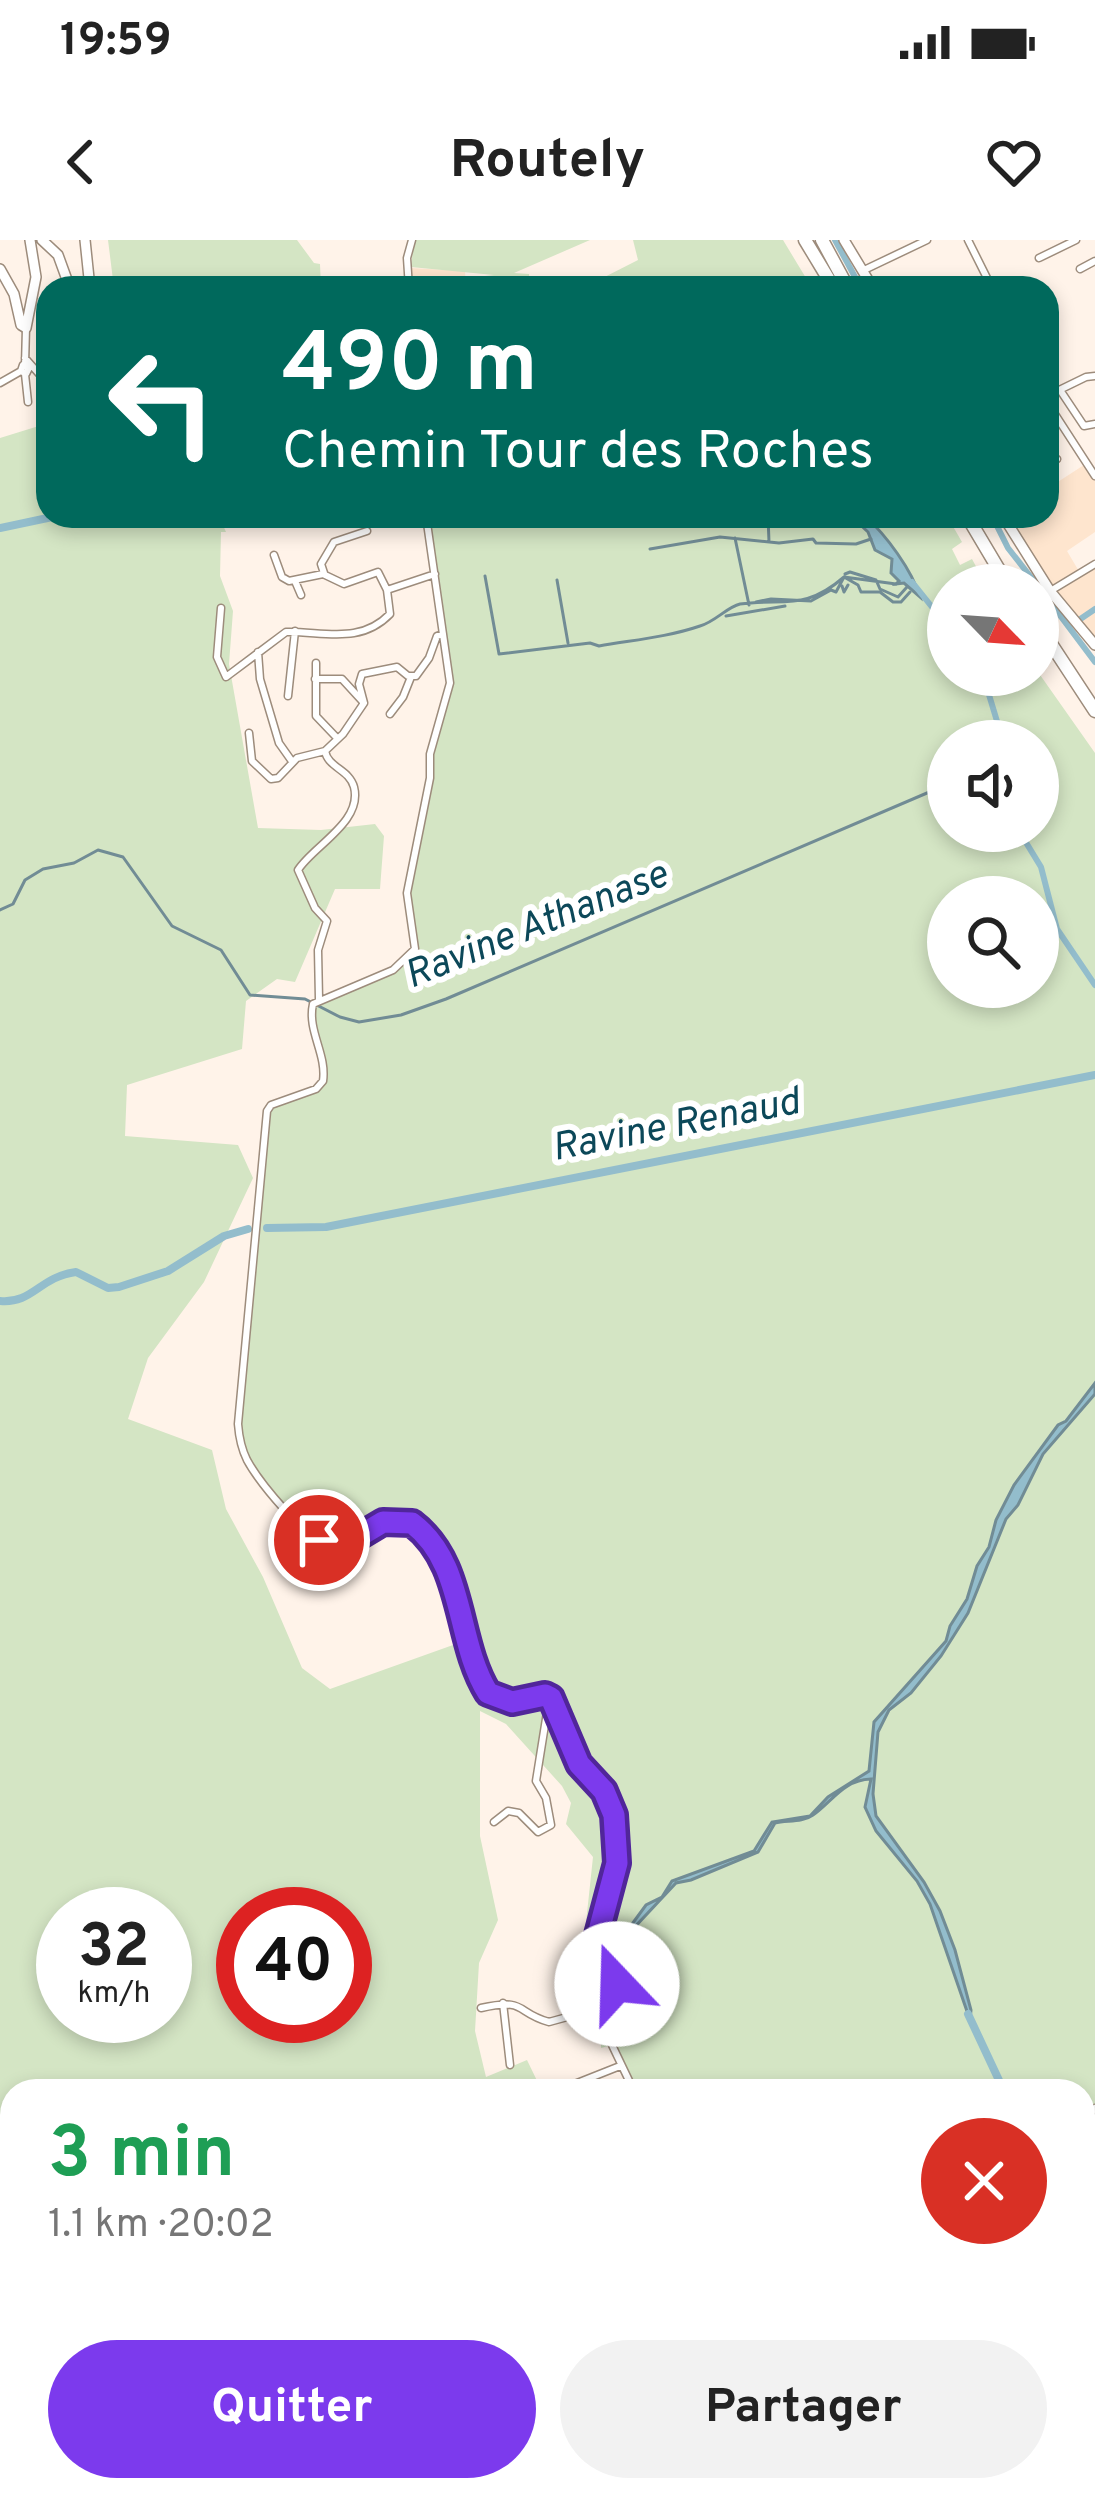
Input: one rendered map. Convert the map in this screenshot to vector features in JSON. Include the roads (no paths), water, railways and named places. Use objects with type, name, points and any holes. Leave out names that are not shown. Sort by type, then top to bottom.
[{"type":"highway","points":[[814,240],[834,276]]},
{"type":"highway","points":[[978,528],[1000,564]]},
{"type":"highway","points":[[1059,656],[1095,710]]},
{"type":"highway","points":[[1059,668],[1095,722]]},
{"type":"main road","points":[[0,269],[26,328],[36,277],[30,240]]},
{"type":"main road","points":[[42,240],[58,255],[66,276]]},
{"type":"main road","points":[[85,240],[90,276]]},
{"type":"main road","points":[[844,240],[865,276]]},
{"type":"main road","points":[[1011,528],[1033,564]]},
{"type":"main road","points":[[1059,602],[1095,645]]},
{"type":"street","points":[[862,271],[927,240]]},
{"type":"street","points":[[968,240],[986,276]]},
{"type":"street","points":[[1039,258],[1076,240]]},
{"type":"street","points":[[409,276],[412,242]]},
{"type":"street","points":[[1080,269],[1095,261]]},
{"type":"street","points":[[26,328],[28,402]]},
{"type":"street","points":[[24,367],[36,375]]},
{"type":"street","points":[[0,383],[24,367]]},
{"type":"street","points":[[1095,376],[1060,389],[1084,427],[1095,424]]},
{"type":"street","points":[[1059,419],[1095,476]]},
{"type":"street","points":[[1082,456],[1095,449]]},
{"type":"street","points":[[330,1546],[265,1487],[245,1457],[238,1424],[267,1111],[271,1105],[316,1089],[323,1081],[324,1064],[310,1016],[313,1004],[393,970],[416,949],[407,893],[430,778],[430,754],[449,692],[428,528]]},
{"type":"street","points":[[326,575],[321,563],[334,542],[368,531]]},
{"type":"street","points":[[274,555],[285,579]]},
{"type":"street","points":[[1059,586],[1095,564]]},
{"type":"street","points":[[220,608],[217,662],[226,677],[286,632],[344,636],[380,624],[392,608],[378,572],[344,584],[326,575],[276,584]]},
{"type":"street","points":[[388,590],[435,574]]},
{"type":"street","points":[[296,581],[301,596]]},
{"type":"street","points":[[288,696],[295,632]]},
{"type":"street","points":[[390,714],[404,698],[410,677],[430,658],[437,636],[444,634]]},
{"type":"street","points":[[258,652],[260,679],[279,743],[292,761]]},
{"type":"street","points":[[316,663],[316,716],[337,738]]},
{"type":"street","points":[[249,733],[248,753],[268,778],[278,778],[292,761],[326,751],[337,738],[364,703],[362,674],[398,667],[410,677]]},
{"type":"street","points":[[315,679],[339,678],[364,703]]},
{"type":"street","points":[[319,999],[318,950],[327,921],[315,908],[298,870],[350,816],[354,790],[352,781],[327,760],[326,751]]},
{"type":"street","points":[[297,1563],[330,1546],[350,1544],[383,1522],[412,1523],[433,1543],[459,1597],[462,1624],[488,1693],[512,1702],[550,1698],[579,1764],[604,1791],[614,1815],[617,1863],[596,1935],[619,1993],[619,2013],[612,2030]]},
{"type":"street","points":[[494,1822],[508,1811],[519,1814],[538,1832],[549,1827],[546,1798],[536,1781],[550,1698]]},
{"type":"street","points":[[504,2003],[510,2065]]},
{"type":"street","points":[[482,2008],[519,2004],[549,2022],[600,2008],[607,2014],[627,2079]]},
{"type":"street","points":[[587,2079],[620,2066]]},
{"type":"water","points":[[864,528],[881,533],[905,565],[920,597],[904,583],[896,584],[892,559],[875,550]]},
{"type":"water","points":[[1095,1383],[1095,1394],[1043,1454],[1006,1519],[968,1613],[911,1693],[889,1710],[878,1732],[876,1816],[940,1911],[955,1950],[970,2020],[930,1904],[876,1831],[865,1807],[871,1779],[846,1787],[809,1818],[775,1823],[758,1852],[676,1883],[630,1932],[608,1948],[646,1905],[662,1897],[672,1881],[754,1851],[772,1822],[810,1816],[828,1797],[869,1771],[874,1722],[946,1641],[1014,1485]]},
{"type":"waterway","points":[[835,240],[854,276]]},
{"type":"waterway","points":[[0,528],[36,520]]},
{"type":"waterway","points":[[768,528],[769,542]]},
{"type":"waterway","points":[[998,528],[1021,564]]},
{"type":"waterway","points":[[650,549],[720,537],[779,543],[813,539],[816,543],[856,544],[871,539]]},
{"type":"waterway","points":[[735,538],[749,605]]},
{"type":"waterway","points":[[845,574],[876,580],[880,589],[898,597],[907,587]]},
{"type":"waterway","points":[[485,576],[499,654],[590,643],[599,646],[676,633],[705,624],[740,604],[806,599],[844,577],[896,584]]},
{"type":"waterway","points":[[756,602],[811,601],[836,592],[844,577],[861,592],[880,592],[893,602],[901,602],[910,592]]},
{"type":"waterway","points":[[557,580],[568,643]]},
{"type":"waterway","points":[[912,582],[927,601]]},
{"type":"waterway","points":[[842,586],[844,592],[848,585]]},
{"type":"waterway","points":[[726,616],[785,606]]},
{"type":"waterway","points":[[1076,622],[1095,609]]},
{"type":"waterway","points":[[1059,614],[1095,662]]},
{"type":"waterway","points":[[989,696],[997,720]]},
{"type":"waterway","name":"Ravine Athanase","points":[[0,910],[13,904],[25,880],[43,869],[74,863],[98,850],[123,857],[172,926],[221,950],[250,995],[305,999],[359,1022],[401,1015],[446,999],[927,793]]},
{"type":"waterway","points":[[1032,852],[1041,867],[1057,929],[1095,985]]},
{"type":"waterway","name":"Ravine Renaud","points":[[267,1228],[326,1227],[1095,1075]]},
{"type":"waterway","name":"Ravine Renaud","points":[[0,1301],[21,1298],[76,1272],[108,1288],[119,1287],[168,1271],[224,1236],[248,1229]]},
{"type":"waterway","points":[[968,2014],[998,2079]]}]
